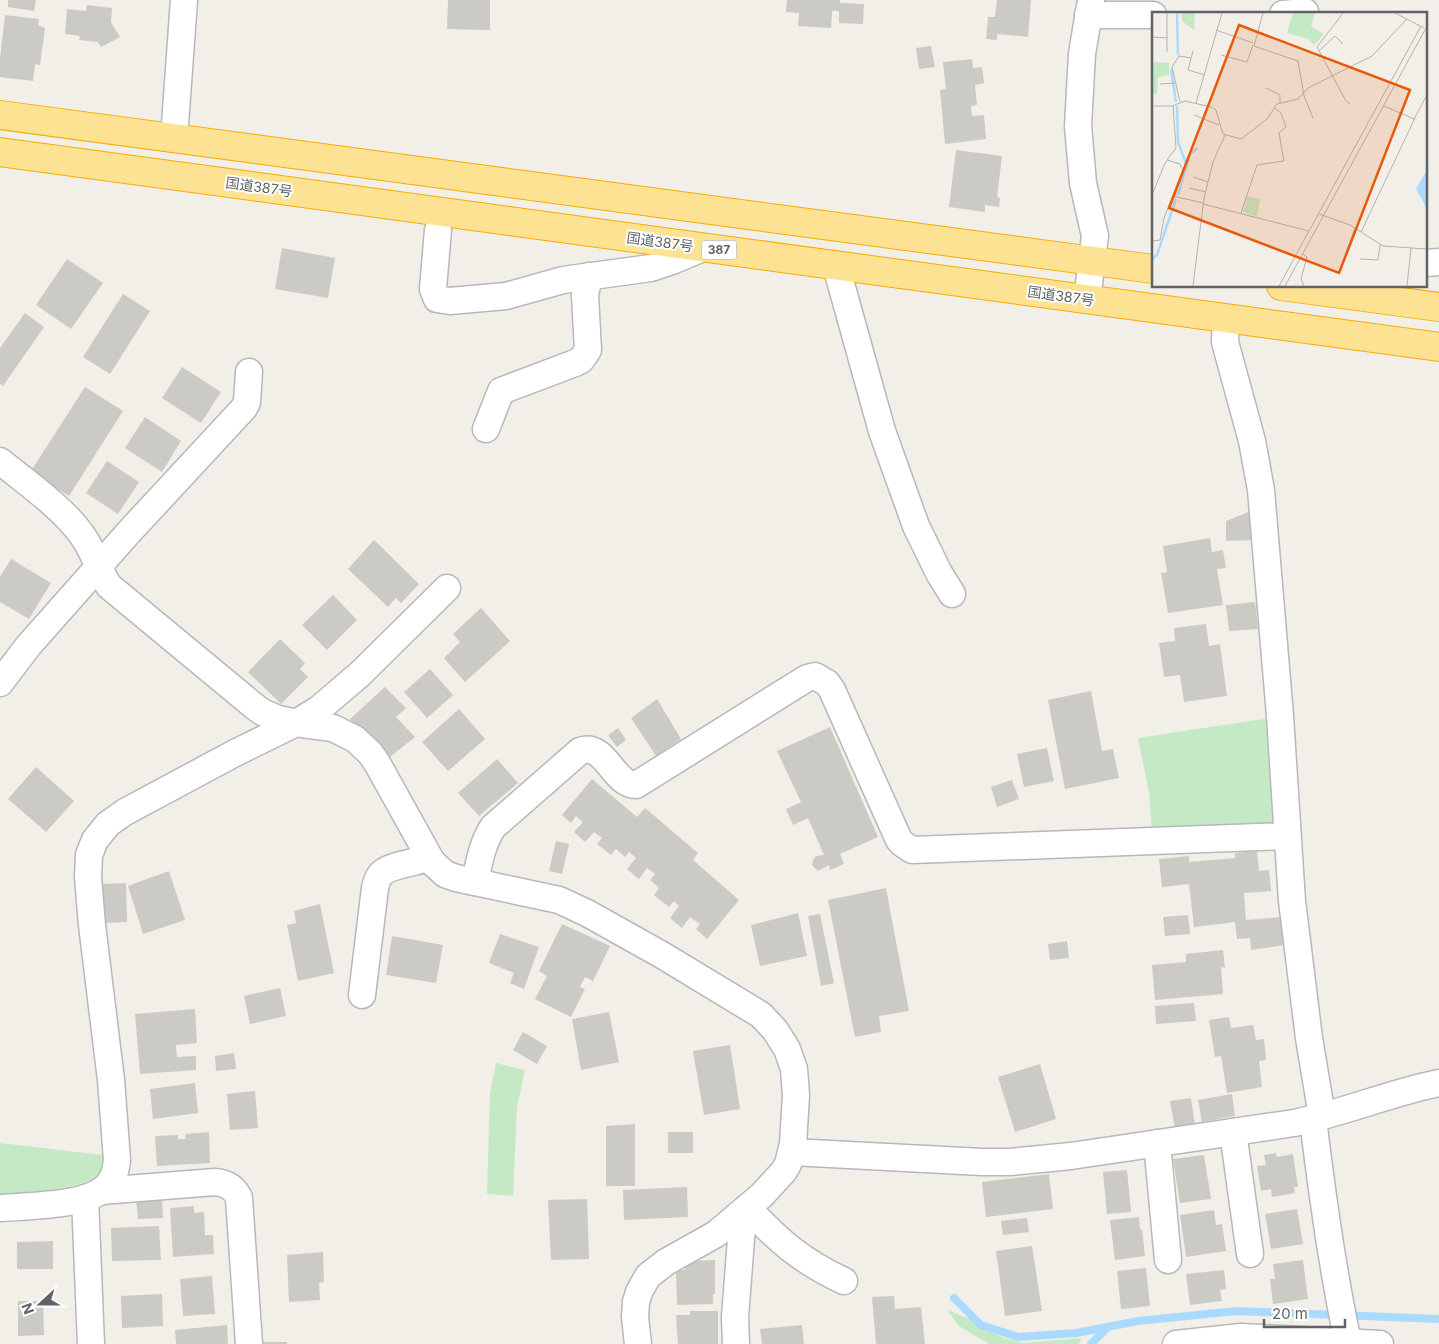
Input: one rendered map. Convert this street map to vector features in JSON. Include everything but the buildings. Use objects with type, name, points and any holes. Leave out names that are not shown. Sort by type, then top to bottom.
[{"type":"highway","points":[[0,115],[1152,269]]},
{"type":"highway","name":"国道387号","points":[[0,152],[1439,347]]},
{"type":"highway","points":[[1311,288],[1402,294],[1439,308]]},
{"type":"street","points":[[174,138],[184,0]]},
{"type":"street","points":[[1087,299],[1095,236],[1083,183],[1078,126],[1079,78],[1090,8],[1152,15]]},
{"type":"street","points":[[438,230],[433,289],[437,299],[450,301],[506,296],[556,282],[651,268],[672,262],[703,248]]},
{"type":"street","points":[[1426,263],[1439,262]]},
{"type":"street","points":[[836,266],[885,440],[916,526],[939,573],[952,594]]},
{"type":"street","points":[[486,429],[501,391],[575,363],[586,355],[589,339],[585,290],[589,276]]},
{"type":"street","points":[[1226,318],[1224,335],[1226,348],[1252,441],[1261,490],[1297,946],[1318,1118],[1327,1231],[1348,1342]]},
{"type":"street","points":[[0,683],[29,645],[98,567],[244,408],[247,402],[249,372]]},
{"type":"street","points":[[0,461],[75,526],[86,541],[105,581],[115,592],[254,706],[271,716],[296,723],[334,728],[355,739],[370,753],[429,858],[445,874],[545,896],[572,905],[662,955],[760,1015],[781,1038],[788,1049],[794,1069],[795,1117],[792,1152],[784,1171],[745,1210],[716,1234],[666,1262],[648,1276],[638,1292],[636,1302],[635,1317],[638,1344]]},
{"type":"street","points":[[91,1344],[93,1194],[112,1178],[117,1160],[111,1080],[88,877],[91,848],[100,832],[125,812],[296,723],[319,709],[353,680],[447,588]]},
{"type":"street","points":[[475,882],[483,848],[487,836],[493,827],[580,751],[588,748],[595,751],[624,780],[631,785],[636,785],[807,678],[815,676],[823,680],[832,690],[899,840],[912,850],[1287,836]]},
{"type":"street","points":[[362,995],[375,888],[378,879],[389,870],[429,858]]},
{"type":"street","points":[[792,1152],[999,1163],[1071,1156],[1283,1125],[1318,1118],[1399,1093],[1439,1084]]},
{"type":"street","points":[[1233,1132],[1250,1254]]},
{"type":"street","points":[[1157,1143],[1168,1260]]},
{"type":"street","points":[[0,1208],[45,1205],[93,1194],[215,1182],[226,1184],[234,1190],[239,1198],[249,1344]]},
{"type":"street","points":[[745,1210],[786,1247],[820,1270],[844,1281]]},
{"type":"street","points":[[736,1344],[735,1317],[745,1210]]},
{"type":"street","points":[[1176,1344],[1241,1337],[1380,1344]]},
{"type":"green space","points":[[1270,718],[1272,823],[1265,832],[1152,835],[1149,792],[1138,738]]},
{"type":"green space","points":[[496,1063],[525,1070],[517,1107],[513,1196],[487,1194],[490,1093]]},
{"type":"green space","points":[[0,1143],[103,1155],[102,1167],[99,1174],[93,1179],[69,1187],[0,1196]]},
{"type":"green space","points":[[947,1310],[972,1320],[1004,1338],[1024,1343],[1081,1338],[1079,1344],[989,1344],[959,1326]]},
{"type":"waterway","points":[[954,1298],[981,1325],[1018,1337],[1076,1333],[1138,1321],[1236,1311],[1439,1319]]},
{"type":"waterway","points":[[1091,1344],[1108,1327]]}]
